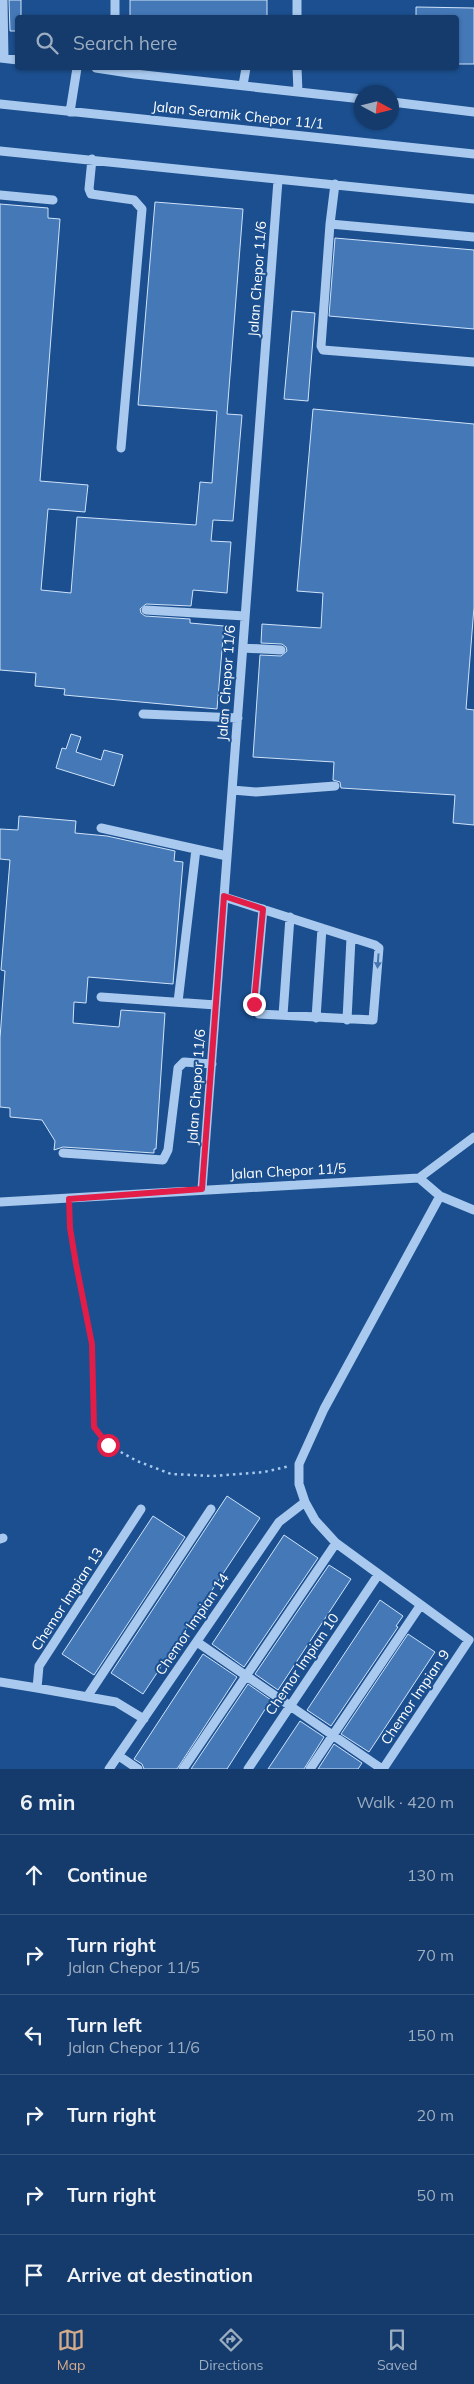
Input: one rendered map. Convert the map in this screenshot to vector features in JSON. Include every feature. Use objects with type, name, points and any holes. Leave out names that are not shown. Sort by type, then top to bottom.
[{"type":"street","points":[[3,0],[2,58],[15,60]]},
{"type":"street","points":[[115,0],[115,15]]},
{"type":"street","points":[[297,0],[297,15]]},
{"type":"street","points":[[70,112],[77,70]]},
{"type":"street","points":[[244,85],[246,70]]},
{"type":"street","points":[[297,70],[298,92]]},
{"type":"street","points":[[135,71],[354,98]]},
{"type":"street","points":[[399,103],[474,112]]},
{"type":"street","name":"Jalan Seramik Chepor 11/1","points":[[0,104],[474,154]]},
{"type":"street","points":[[0,151],[474,199]]},
{"type":"street","points":[[92,160],[89,189],[91,194],[134,200],[142,209],[120,448]]},
{"type":"street","name":"Jalan Chepor 11/6","points":[[202,1189],[278,180]]},
{"type":"street","points":[[335,184],[330,224],[321,346],[323,350],[474,362]]},
{"type":"street","points":[[0,195],[53,200]]},
{"type":"street","points":[[330,224],[474,237]]},
{"type":"street","points":[[146,610],[245,616]]},
{"type":"street","points":[[243,648],[282,650]]},
{"type":"street","points":[[143,714],[238,718]]},
{"type":"street","points":[[232,790],[256,792],[335,786]]},
{"type":"street","points":[[101,828],[227,856]]},
{"type":"street","points":[[178,1002],[196,849]]},
{"type":"street","points":[[224,896],[290,917],[379,948],[373,1020],[259,1014],[254,1010],[263,909]]},
{"type":"street","points":[[283,1015],[290,917]]},
{"type":"street","points":[[316,1018],[322,928]]},
{"type":"street","points":[[347,1020],[351,938]]},
{"type":"street","points":[[101,996],[216,1004]]},
{"type":"street","points":[[63,1154],[163,1160],[168,1150],[178,1068],[184,1062],[212,1064]]},
{"type":"street","points":[[474,1137],[419,1178],[440,1196],[474,1210]]},
{"type":"street","name":"Jalan Chepor 11/5","points":[[0,1202],[419,1178]]},
{"type":"street","points":[[310,1769],[420,1606],[336,1543],[316,1520],[305,1502],[299,1484],[299,1464],[324,1409],[440,1196]]},
{"type":"street","name":"Chemor Impian 14","points":[[109,1769],[279,1522],[305,1502]]},
{"type":"street","name":"Chemor Impian 13","points":[[38,1688],[39,1666],[141,1509]]},
{"type":"street","points":[[87,1697],[211,1510]]},
{"type":"street","points":[[183,1769],[336,1543]]},
{"type":"street","name":"Chemor Impian 10","points":[[248,1769],[378,1575]]},
{"type":"street","name":"Chemor Impian 9","points":[[383,1769],[469,1640],[420,1606]]},
{"type":"street","points":[[197,1642],[383,1769]]},
{"type":"street","points":[[0,1682],[116,1702],[144,1719]]},
{"type":"street","points":[[118,1756],[138,1769]]},
{"type":"path","points":[[69,1199],[70,1228],[92,1344],[94,1427],[108,1445],[137,1461],[171,1474],[212,1476],[264,1472],[299,1464]]},
{"type":"building","points":[[9,0],[21,0],[21,15],[15,15],[15,31],[10,31]]},
{"type":"building","points":[[130,0],[267,0],[267,15],[130,15]]},
{"type":"building","points":[[416,7],[474,8],[474,64],[459,64],[459,15],[416,15]]},
{"type":"building","points":[[155,202],[243,209],[227,414],[242,415],[233,521],[213,520],[211,541],[231,542],[227,593],[193,590],[191,606],[146,604],[140,609],[141,613],[145,616],[190,619],[190,623],[224,626],[217,709],[64,695],[65,689],[35,686],[36,673],[0,670],[0,204],[48,208],[48,218],[60,219],[40,481],[88,485],[85,512],[48,509],[41,590],[71,593],[77,517],[196,525],[200,482],[212,483],[217,411],[138,405]]},
{"type":"building","points":[[335,238],[474,250],[474,329],[329,316]]},
{"type":"building","points":[[292,311],[315,313],[308,401],[284,399]]},
{"type":"building","points":[[313,409],[474,424],[474,607],[466,709],[474,710],[474,825],[453,823],[455,795],[341,788],[340,782],[333,780],[334,762],[253,757],[260,655],[281,656],[287,651],[286,647],[282,644],[261,643],[262,624],[321,628],[323,593],[297,591]]},
{"type":"building","points":[[71,734],[81,737],[76,752],[101,760],[104,750],[123,755],[114,786],[56,768],[62,748],[66,749]]},
{"type":"building","points":[[19,816],[76,821],[75,833],[107,836],[175,851],[174,861],[183,862],[173,984],[88,977],[86,1003],[74,1002],[73,1023],[119,1027],[121,1010],[165,1013],[156,1149],[154,1149],[154,1153],[63,1147],[54,1150],[55,1141],[42,1120],[10,1117],[10,1108],[0,1107],[0,1038],[5,971],[1,970],[10,860],[0,859],[0,829],[18,830]]},
{"type":"building","points":[[227,1496],[260,1518],[143,1694],[111,1673]]},
{"type":"building","points":[[153,1516],[185,1537],[94,1675],[62,1654]]},
{"type":"building","points":[[284,1535],[318,1558],[244,1667],[212,1644]]},
{"type":"building","points":[[329,1565],[351,1579],[278,1690],[255,1674]]},
{"type":"building","points":[[380,1600],[403,1616],[396,1626],[398,1627],[331,1726],[307,1710]]},
{"type":"building","points":[[408,1634],[435,1652],[369,1752],[341,1734]]},
{"type":"building","points":[[203,1654],[237,1677],[177,1769],[144,1769],[142,1764],[134,1759]]},
{"type":"building","points":[[248,1684],[271,1700],[227,1769],[191,1769]]},
{"type":"building","points":[[300,1721],[324,1737],[304,1769],[268,1769]]},
{"type":"building","points":[[334,1744],[362,1763],[358,1769],[318,1769]]},
{"type":"route","points":[[108,1445],[94,1427],[92,1344],[70,1228],[69,1199],[202,1189],[224,896],[263,909],[254,1004]]}]
